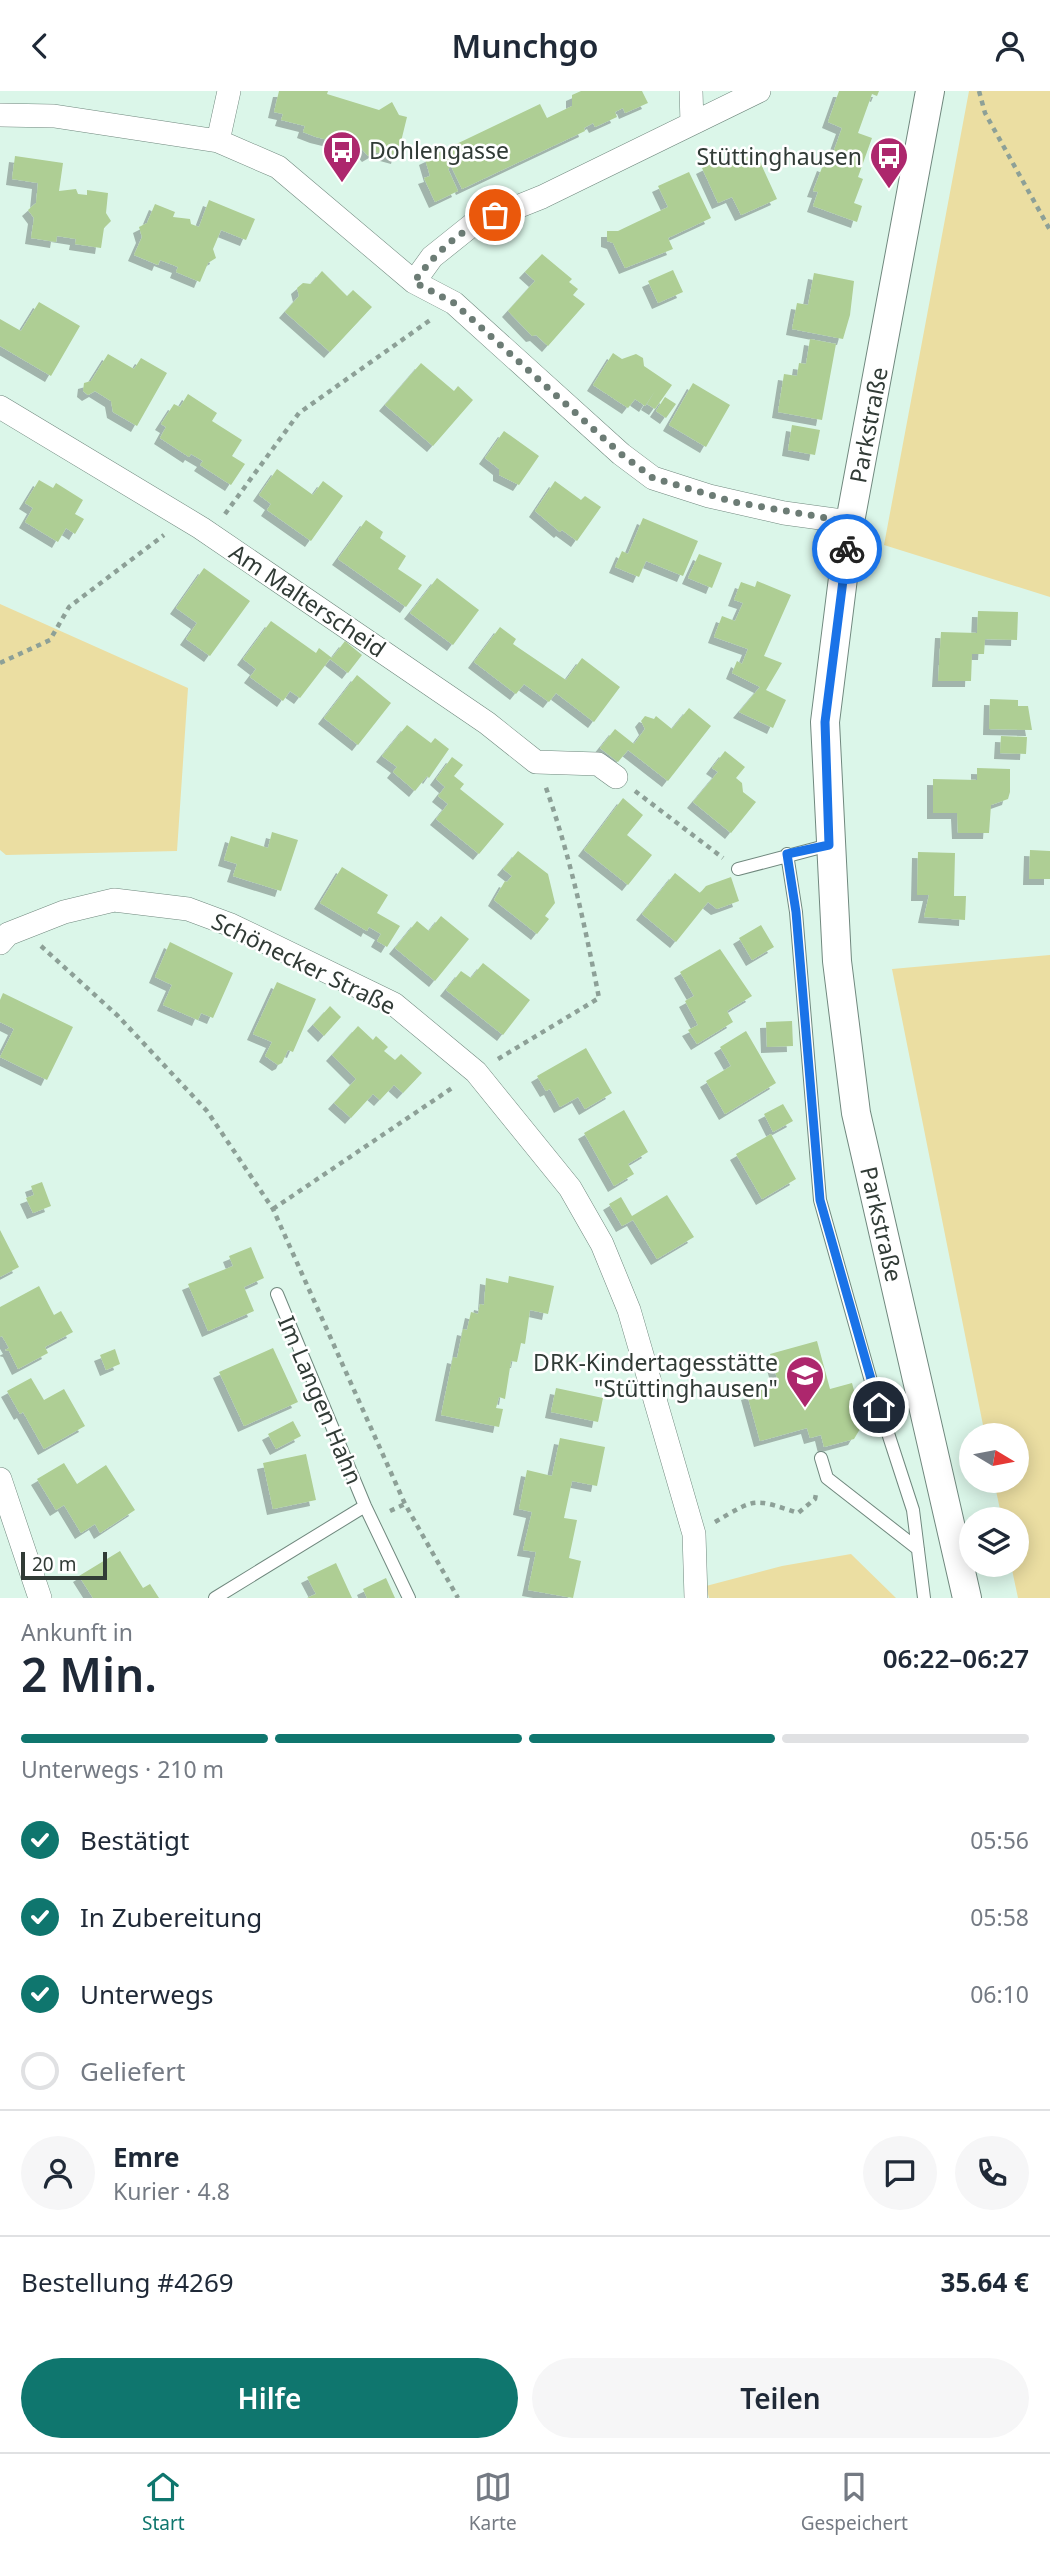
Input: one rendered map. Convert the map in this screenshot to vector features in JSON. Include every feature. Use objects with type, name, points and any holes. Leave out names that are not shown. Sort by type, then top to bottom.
[{"type":"street","points":[[218,141],[229,91]]},
{"type":"street","points":[[691,91],[692,123]]},
{"type":"street","points":[[414,282],[432,257],[472,225],[542,197],[759,91]]},
{"type":"street","name":"Parkstraße","points":[[930,91],[850,522],[825,722],[829,845],[837,961],[856,1113],[967,1598]]},
{"type":"street","points":[[0,115],[54,116],[218,141],[278,167],[414,282],[454,303],[621,454],[653,478],[734,502],[850,522]]},
{"type":"street","name":"Am Malterscheid","points":[[0,407],[206,531],[487,723],[536,762]]},
{"type":"street","points":[[536,762],[598,764],[616,777]]},
{"type":"street","name":"Schönecker Straße","points":[[0,943],[8,935],[64,912],[114,900],[188,909],[230,925],[394,1004],[476,1072],[570,1188],[602,1244],[629,1310],[694,1534],[696,1598]]},
{"type":"street","points":[[0,1479],[40,1598]]},
{"type":"lane","points":[[738,869],[829,845]]},
{"type":"lane","points":[[787,854],[796,912],[820,1200],[871,1381],[913,1510],[924,1598]]},
{"type":"lane","name":"Im Langen Hahn","points":[[277,1294],[365,1506],[409,1598]]},
{"type":"lane","points":[[821,1458],[827,1476],[918,1549]]},
{"type":"lane","name":"Im Langen Hahn","points":[[215,1598],[365,1506]]},
{"type":"path","points":[[979,91],[985,113],[1050,230]]},
{"type":"path","points":[[0,663],[50,640],[69,607],[156,539],[177,528],[206,531],[299,413],[454,303]]},
{"type":"path","points":[[273,1209],[476,1072],[599,998],[584,920],[561,831],[536,762]]},
{"type":"path","points":[[616,777],[738,869]]},
{"type":"path","points":[[29,926],[43,948],[118,1016],[207,1111],[273,1209],[405,1504],[458,1598]]},
{"type":"path","points":[[694,1534],[749,1502],[759,1500],[798,1513],[814,1499],[820,1481],[827,1476]]},
{"type":"shaded area","points":[[969,91],[1050,91],[1050,597],[884,545]]},
{"type":"shaded area","points":[[0,604],[188,688],[177,851],[6,855],[0,850]]},
{"type":"shaded area","points":[[1050,955],[1050,1598],[1018,1598],[1014,1577],[1029,1577],[1029,1507],[999,1507],[997,1493],[1029,1493],[1029,1423],[983,1423],[892,969]]},
{"type":"shaded area","points":[[851,1554],[896,1598],[709,1598],[706,1586],[782,1566]]},
{"type":"building","points":[[279,91],[328,91],[327,94],[379,110],[392,102],[399,115],[407,117],[397,158],[375,152],[368,156],[361,148],[316,137],[303,132],[305,126],[281,120],[283,114],[274,112]]},
{"type":"building","points":[[581,91],[642,91],[648,103],[625,113],[623,108],[615,112],[617,117],[595,127],[593,123],[584,128],[585,131],[462,189],[451,166],[448,169],[458,191],[435,202],[424,178],[430,176],[425,159],[540,104],[547,118],[572,106],[572,95]]},
{"type":"building","points":[[839,91],[879,91],[877,96],[872,94],[858,133],[872,138],[858,177],[863,179],[854,203],[862,206],[857,222],[813,206],[818,192],[813,191],[823,165],[828,167],[842,128],[828,122]]},
{"type":"building","points":[[756,153],[777,199],[741,215],[732,197],[718,203],[702,168],[722,158],[726,166]]},
{"type":"building","points":[[15,156],[63,163],[59,191],[76,189],[78,194],[87,195],[87,190],[108,193],[106,213],[111,221],[104,228],[101,248],[75,244],[76,239],[57,236],[56,242],[31,238],[34,218],[28,210],[36,203],[38,183],[12,179]]},
{"type":"building","points":[[689,172],[711,218],[668,238],[673,249],[625,268],[613,243],[607,241],[607,231],[618,231],[668,207],[658,186]]},
{"type":"building","points":[[209,200],[255,219],[246,240],[221,230],[213,249],[216,258],[208,263],[200,282],[176,272],[178,267],[160,260],[158,265],[134,255],[142,237],[139,227],[147,223],[155,204],[175,212],[173,217],[190,219],[191,224],[199,227]]},
{"type":"building","points":[[542,254],[572,279],[569,282],[578,289],[573,295],[585,304],[548,346],[536,335],[532,336],[508,311],[535,281],[525,272]]},
{"type":"building","points":[[673,270],[683,292],[658,303],[648,281]]},
{"type":"building","points":[[322,271],[347,296],[353,290],[372,307],[330,352],[285,312],[299,296],[297,288],[303,283],[311,284]]},
{"type":"building","points":[[814,273],[854,281],[850,315],[843,339],[792,329],[797,303],[808,305]]},
{"type":"building","points":[[39,302],[80,326],[51,376],[0,346],[0,319],[21,331]]},
{"type":"building","points":[[810,339],[836,344],[822,420],[778,412],[784,374],[797,376],[799,363],[806,364]]},
{"type":"building","points":[[613,353],[622,359],[636,354],[643,358],[644,366],[672,385],[655,409],[647,404],[655,391],[645,406],[635,399],[628,408],[593,385]]},
{"type":"building","points":[[108,354],[134,369],[141,358],[167,373],[137,426],[113,412],[111,401],[95,391],[88,395],[83,391],[84,383],[91,381]]},
{"type":"building","points":[[421,363],[454,391],[458,386],[473,400],[433,446],[385,405]]},
{"type":"building","points":[[693,383],[730,405],[706,447],[669,425]]},
{"type":"building","points":[[188,394],[217,413],[212,421],[242,440],[232,456],[245,464],[231,485],[200,465],[203,461],[191,454],[189,457],[160,438],[166,427],[161,424],[174,404],[180,407]]},
{"type":"building","points":[[665,397],[676,404],[666,418],[656,411]]},
{"type":"building","points":[[792,425],[820,430],[815,455],[788,450]]},
{"type":"building","points":[[504,431],[539,456],[519,485],[499,475],[499,469],[485,458]]},
{"type":"building","points":[[277,469],[313,495],[323,481],[343,496],[311,541],[267,510],[271,504],[259,495]]},
{"type":"building","points":[[39,480],[53,488],[56,483],[83,500],[75,514],[84,519],[75,534],[66,528],[58,542],[25,522],[33,508],[25,503]]},
{"type":"building","points":[[555,481],[581,500],[585,496],[601,507],[577,541],[562,530],[560,532],[535,511]]},
{"type":"building","points":[[643,518],[698,541],[683,576],[646,561],[639,577],[615,567],[622,551],[628,554]]},
{"type":"building","points":[[366,520],[383,532],[380,538],[406,556],[398,569],[422,585],[406,607],[338,559]]},
{"type":"building","points":[[699,554],[722,563],[712,588],[688,578]]},
{"type":"building","points":[[204,568],[250,601],[210,656],[186,639],[197,623],[176,608]]},
{"type":"building","points":[[437,578],[479,610],[453,645],[410,613]]},
{"type":"building","points":[[757,581],[791,595],[764,656],[782,663],[766,690],[786,700],[773,728],[739,712],[760,687],[732,673],[737,661],[742,664],[748,649],[714,637],[722,616],[735,621],[743,603],[734,600],[741,582],[755,587]]},
{"type":"building","points":[[978,611],[1018,612],[1017,640],[985,639],[984,654],[972,654],[971,681],[938,681],[941,632],[977,633]]},
{"type":"building","points":[[271,621],[316,653],[319,648],[332,658],[345,641],[362,655],[348,673],[330,659],[300,698],[290,691],[283,701],[250,677],[256,669],[243,659]]},
{"type":"building","points":[[500,627],[516,639],[513,644],[566,680],[582,658],[620,687],[594,722],[556,693],[549,702],[524,684],[516,694],[474,662]]},
{"type":"building","points":[[357,675],[391,703],[358,745],[324,718]]},
{"type":"building","points":[[990,699],[1018,700],[1018,706],[1028,706],[1032,730],[989,729]]},
{"type":"building","points":[[689,708],[711,726],[668,781],[628,750],[618,762],[600,748],[615,729],[634,744],[645,729],[641,721],[645,716],[654,719],[656,716],[672,729]]},
{"type":"building","points":[[407,725],[431,743],[435,738],[449,749],[429,778],[427,776],[415,791],[393,772],[397,767],[382,756]]},
{"type":"building","points":[[1001,736],[1027,737],[1026,754],[1000,753]]},
{"type":"building","points":[[725,751],[745,767],[736,778],[742,783],[743,792],[756,802],[731,833],[693,802],[718,772],[712,768]]},
{"type":"building","points":[[452,757],[463,765],[454,776],[464,784],[460,789],[504,824],[479,854],[436,819],[448,804],[438,796],[445,787],[436,779]]},
{"type":"building","points":[[977,768],[1010,769],[1008,799],[991,805],[989,833],[958,833],[957,813],[933,813],[933,779],[977,780]]},
{"type":"building","points":[[623,798],[643,815],[627,835],[652,855],[628,885],[584,850]]},
{"type":"building","points":[[272,832],[298,840],[281,891],[233,876],[237,864],[224,860],[231,836],[268,848]]},
{"type":"building","points":[[1030,850],[1050,851],[1050,879],[1029,879]]},
{"type":"building","points":[[518,851],[548,874],[555,903],[545,916],[549,919],[537,934],[494,900],[505,881],[512,876],[503,869]]},
{"type":"building","points":[[918,852],[955,853],[954,896],[966,896],[965,920],[924,917],[929,895],[917,895]]},
{"type":"building","points":[[342,867],[388,895],[377,913],[400,926],[387,947],[377,941],[381,934],[369,927],[367,931],[320,903]]},
{"type":"building","points":[[675,873],[700,893],[706,886],[731,877],[739,901],[717,909],[708,902],[676,942],[642,914]]},
{"type":"building","points":[[441,916],[469,939],[435,981],[395,948],[417,921],[429,931]]},
{"type":"building","points":[[761,925],[774,947],[752,960],[739,938]]},
{"type":"building","points":[[170,942],[233,973],[213,1018],[201,1013],[198,1020],[163,1005],[172,985],[155,977]]},
{"type":"building","points":[[720,949],[752,996],[727,1011],[733,1022],[697,1044],[688,1030],[698,1025],[685,1001],[694,996],[680,972]]},
{"type":"building","points":[[483,963],[530,1000],[503,1035],[446,990],[461,971],[471,978]]},
{"type":"building","points":[[277,982],[316,999],[293,1052],[288,1050],[282,1063],[278,1065],[265,1056],[272,1042],[253,1034]]},
{"type":"building","points":[[3,993],[73,1027],[47,1080],[0,1057],[14,1029],[0,1022],[0,1000]]},
{"type":"building","points":[[330,1006],[341,1017],[324,1036],[313,1025]]},
{"type":"building","points":[[792,1021],[793,1046],[767,1047],[766,1022]]},
{"type":"building","points":[[358,1026],[373,1040],[376,1036],[388,1047],[384,1051],[395,1060],[401,1054],[422,1073],[403,1093],[394,1085],[380,1100],[373,1094],[351,1118],[334,1103],[356,1079],[332,1055]]},
{"type":"building","points":[[746,1031],[776,1083],[725,1114],[706,1081],[731,1066],[720,1047]]},
{"type":"building","points":[[586,1048],[612,1093],[585,1109],[578,1097],[560,1107],[550,1089],[546,1091],[537,1076]]},
{"type":"building","points":[[783,1104],[793,1121],[773,1132],[764,1114]]},
{"type":"building","points":[[624,1110],[648,1152],[628,1164],[634,1174],[614,1186],[584,1133]]},
{"type":"building","points":[[771,1134],[796,1179],[762,1199],[736,1154]]},
{"type":"building","points":[[42,1182],[51,1206],[33,1213],[26,1198],[34,1195],[31,1186]]},
{"type":"building","points":[[667,1195],[694,1237],[657,1259],[633,1220],[622,1226],[609,1204],[621,1197],[632,1216]]},
{"type":"building","points":[[0,1230],[19,1267],[0,1277]]},
{"type":"building","points":[[251,1247],[264,1278],[244,1287],[254,1311],[208,1331],[188,1284],[233,1266],[229,1256]]},
{"type":"building","points":[[509,1276],[554,1286],[548,1314],[530,1310],[525,1344],[521,1343],[517,1362],[511,1361],[505,1399],[499,1397],[496,1408],[503,1409],[499,1427],[441,1415],[453,1357],[457,1358],[463,1329],[467,1330],[471,1312],[478,1314],[480,1304],[484,1305],[486,1278],[508,1283]]},
{"type":"building","points":[[39,1286],[54,1315],[61,1311],[73,1332],[45,1347],[48,1353],[18,1369],[9,1351],[5,1350],[9,1348],[2,1336],[0,1337],[0,1307]]},
{"type":"building","name":"DRK-Kindertagesstätte \"Stüttinghausen\"","points":[[817,1341],[830,1389],[852,1383],[863,1424],[854,1439],[824,1447],[821,1435],[810,1438],[807,1428],[760,1441],[747,1394],[779,1385],[770,1354]]},
{"type":"building","points":[[273,1348],[298,1402],[244,1426],[219,1372]]},
{"type":"building","points":[[115,1349],[120,1364],[106,1370],[100,1355]]},
{"type":"building","points":[[31,1378],[44,1400],[64,1389],[85,1426],[44,1449],[23,1412],[20,1414],[7,1391]]},
{"type":"building","points":[[556,1388],[603,1398],[598,1422],[551,1412]]},
{"type":"building","points":[[293,1421],[301,1436],[276,1449],[268,1434]]},
{"type":"building","points":[[560,1438],[605,1447],[597,1486],[572,1481],[564,1518],[577,1520],[569,1558],[581,1561],[573,1598],[528,1590],[536,1552],[523,1550],[532,1512],[519,1509],[527,1470],[552,1476]]},
{"type":"building","points":[[306,1454],[316,1500],[273,1509],[263,1463]]},
{"type":"building","points":[[64,1463],[77,1484],[106,1465],[135,1510],[100,1533],[95,1524],[81,1533],[64,1505],[56,1510],[37,1479]]},
{"type":"building","points":[[120,1551],[143,1588],[150,1584],[159,1598],[93,1598],[79,1576]]},
{"type":"building","points":[[336,1563],[352,1598],[307,1598],[316,1594],[307,1577]]},
{"type":"building","points":[[386,1578],[395,1598],[367,1598],[363,1589]]},
{"type":"way so far","points":[[495,215],[472,225],[432,257],[414,282],[454,303],[621,454],[653,478],[734,502],[784,513],[850,522],[847,549]]},
{"type":"place","name":"Dohlengasse","points":[[342,184]]},
{"type":"place","name":"Stüttinghausen","points":[[889,190]]},
{"type":"place","name":"DRK-Kindertagesstätte \"Stüttinghausen\"","points":[[805,1409]]},
{"type":"route","points":[[847,549],[825,722],[829,845],[787,854],[796,912],[820,1200],[879,1407]]}]
